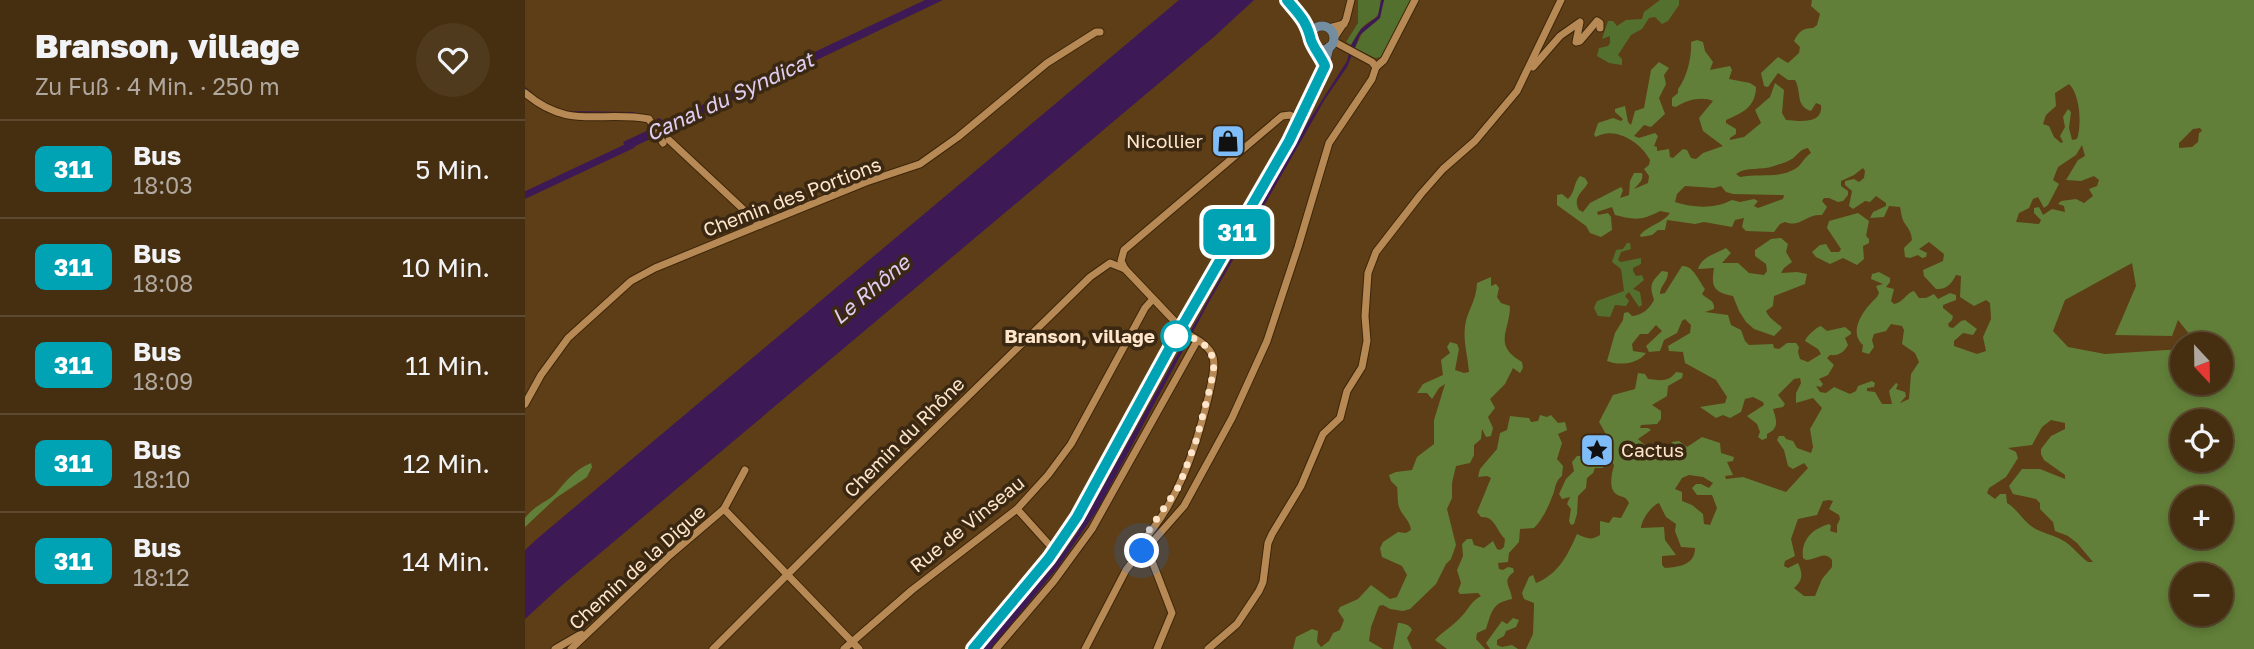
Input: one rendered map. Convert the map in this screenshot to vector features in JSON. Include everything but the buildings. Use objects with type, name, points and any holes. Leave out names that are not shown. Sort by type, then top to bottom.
[{"type":"main road","points":[[1287,0],[1304,18],[1311,34],[1311,42],[1325,66]]},
{"type":"main road","points":[[1304,18],[1325,27],[1334,43]]},
{"type":"main road","points":[[1311,34],[1325,27]]},
{"type":"main road","points":[[1316,48],[1323,49],[1334,43]]},
{"type":"main road","points":[[973,649],[1054,550],[1084,505],[1299,121],[1334,43]]},
{"type":"street","points":[[1351,0],[1345,23],[1334,43],[1362,56],[1376,67]]},
{"type":"street","points":[[1085,649],[1126,570],[1178,515],[1232,418],[1267,341],[1329,143],[1372,79],[1376,67],[1384,60],[1415,0]]},
{"type":"street","points":[[1208,649],[1237,624],[1259,591],[1272,534],[1301,485],[1323,434],[1340,418],[1347,391],[1362,367],[1367,341],[1367,281],[1369,265],[1376,252],[1391,230],[1443,169],[1475,141],[1517,91],[1561,0]]},
{"type":"street","points":[[1526,76],[1560,36],[1580,22],[1574,39],[1577,43],[1597,20],[1600,28]]},
{"type":"street","points":[[1325,27],[1345,23]]},
{"type":"street","name":"Chemin des Portions","points":[[525,404],[541,374],[568,338],[631,281],[655,268],[866,182],[920,164],[958,137],[1047,64],[1100,32]]},
{"type":"street","points":[[525,93],[542,107],[558,114],[651,120],[664,141],[760,225]]},
{"type":"street","points":[[1157,649],[1172,613],[1145,549],[1139,545],[1179,486],[1202,424],[1214,365],[1211,353],[1182,330],[1125,269],[1121,258],[1127,247],[1282,116],[1290,116],[1299,121]]},
{"type":"street","name":"Chemin du Rhône","points":[[713,649],[1090,277],[1110,263],[1125,269]]},
{"type":"street","name":"Rue de Vinseau","points":[[844,649],[912,590],[1017,509],[1058,463],[1071,444],[1140,315],[1153,299]]},
{"type":"street","points":[[996,649],[1049,587],[1085,538],[1196,340]]},
{"type":"street","points":[[745,470],[724,509],[859,649]]},
{"type":"street","name":"Chemin de la Digue","points":[[571,649],[590,628],[724,509]]},
{"type":"street","points":[[1017,509],[1054,550]]},
{"type":"street","points":[[555,649],[590,628]]},
{"type":"green space","points":[[1358,0],[1381,0],[1377,16],[1365,24],[1351,45],[1346,42],[1358,23]]},
{"type":"green space","points":[[1384,0],[1413,0],[1382,57],[1375,58],[1355,48],[1363,31],[1377,21]]},
{"type":"green space","points":[[1660,0],[1679,0],[1679,5],[1668,21],[1662,24],[1655,17],[1649,18],[1642,29],[1631,35],[1618,55],[1622,59],[1622,65],[1609,63],[1597,56],[1599,48],[1610,43],[1610,36],[1602,39],[1608,21],[1613,21],[1617,26],[1626,20],[1642,19],[1644,12]]},
{"type":"green space","points":[[1812,0],[2254,0],[2254,649],[1526,649],[1533,634],[1534,603],[1524,599],[1522,593],[1529,577],[1533,575],[1536,583],[1551,574],[1566,556],[1577,534],[1586,538],[1597,537],[1600,535],[1600,521],[1609,523],[1613,517],[1621,518],[1629,503],[1612,488],[1612,462],[1602,468],[1595,468],[1587,478],[1586,488],[1578,496],[1574,524],[1571,525],[1569,521],[1571,509],[1567,504],[1570,497],[1562,499],[1559,494],[1566,479],[1574,471],[1572,462],[1577,456],[1595,456],[1603,448],[1607,436],[1599,422],[1613,395],[1635,389],[1638,373],[1645,374],[1648,379],[1660,380],[1670,378],[1676,372],[1683,373],[1682,378],[1668,386],[1667,396],[1652,405],[1661,411],[1661,419],[1657,424],[1641,425],[1640,428],[1651,430],[1638,439],[1647,447],[1647,452],[1653,455],[1660,448],[1670,448],[1672,442],[1679,441],[1687,447],[1702,437],[1720,443],[1721,453],[1734,457],[1733,461],[1727,462],[1733,475],[1725,476],[1726,479],[1743,477],[1786,492],[1808,468],[1804,463],[1793,469],[1788,466],[1784,450],[1777,440],[1779,436],[1784,436],[1793,441],[1797,448],[1811,453],[1813,447],[1810,429],[1822,408],[1813,398],[1796,403],[1800,378],[1794,379],[1778,395],[1785,404],[1773,409],[1775,427],[1767,434],[1767,438],[1762,440],[1758,437],[1760,432],[1757,424],[1747,416],[1764,405],[1763,402],[1753,397],[1745,399],[1741,412],[1730,418],[1723,415],[1716,418],[1700,407],[1725,403],[1727,397],[1716,380],[1685,363],[1683,352],[1669,351],[1668,346],[1690,333],[1691,325],[1685,319],[1677,333],[1664,340],[1660,351],[1649,352],[1646,346],[1662,331],[1656,325],[1648,334],[1640,334],[1632,344],[1633,351],[1646,353],[1643,357],[1628,363],[1607,361],[1624,313],[1628,312],[1632,316],[1648,309],[1654,300],[1652,284],[1662,271],[1668,272],[1660,294],[1665,293],[1682,266],[1693,271],[1705,289],[1702,294],[1713,304],[1714,309],[1705,312],[1728,315],[1731,325],[1741,330],[1749,345],[1773,344],[1774,348],[1779,349],[1787,343],[1796,343],[1800,359],[1808,362],[1821,354],[1805,341],[1811,332],[1821,326],[1827,331],[1845,327],[1851,332],[1845,338],[1848,345],[1841,353],[1827,358],[1834,365],[1828,375],[1819,379],[1823,384],[1821,387],[1816,386],[1820,392],[1826,393],[1834,387],[1850,394],[1856,391],[1858,386],[1872,381],[1875,383],[1874,387],[1867,388],[1867,391],[1875,392],[1882,404],[1892,404],[1889,391],[1896,383],[1896,389],[1905,392],[1906,396],[1900,403],[1909,399],[1911,374],[1919,362],[1915,353],[1902,344],[1902,326],[1891,324],[1886,331],[1874,334],[1874,347],[1869,354],[1862,352],[1863,345],[1857,333],[1859,320],[1879,293],[1876,286],[1883,284],[1871,279],[1872,274],[1879,272],[1890,278],[1886,287],[1894,289],[1891,301],[1894,304],[1914,291],[1919,298],[1934,294],[1938,299],[1950,293],[1956,295],[1956,300],[1943,305],[1953,316],[1949,327],[1953,328],[1965,320],[1977,329],[1973,335],[1963,333],[1954,341],[1954,346],[1977,354],[1986,351],[1983,337],[1991,319],[1990,303],[1986,300],[1974,306],[1960,297],[1961,276],[1956,275],[1949,285],[1936,289],[1924,276],[1923,270],[1943,261],[1944,254],[1929,242],[1919,249],[1927,253],[1926,257],[1905,257],[1904,248],[1912,240],[1900,207],[1889,206],[1884,217],[1870,218],[1873,212],[1886,206],[1886,203],[1876,196],[1870,202],[1865,201],[1853,209],[1849,206],[1852,191],[1845,185],[1845,181],[1854,179],[1859,182],[1864,178],[1863,168],[1841,181],[1841,186],[1848,191],[1843,201],[1824,198],[1822,201],[1827,207],[1822,215],[1795,223],[1785,222],[1774,232],[1746,231],[1742,227],[1744,218],[1735,220],[1732,227],[1667,220],[1665,230],[1641,237],[1640,235],[1670,213],[1660,211],[1648,217],[1633,219],[1615,215],[1612,207],[1597,212],[1598,215],[1608,213],[1611,217],[1612,230],[1601,237],[1590,233],[1586,226],[1557,205],[1557,195],[1562,194],[1568,199],[1580,176],[1588,183],[1577,202],[1579,210],[1583,212],[1590,203],[1621,187],[1623,190],[1620,198],[1629,195],[1630,181],[1634,173],[1642,173],[1642,178],[1634,189],[1648,183],[1649,176],[1644,169],[1650,160],[1640,147],[1618,134],[1594,135],[1598,123],[1613,118],[1621,121],[1623,119],[1615,109],[1625,106],[1631,125],[1635,111],[1644,108],[1651,70],[1659,62],[1669,68],[1664,75],[1666,84],[1659,98],[1665,114],[1651,127],[1644,125],[1634,136],[1639,138],[1655,133],[1658,136],[1654,146],[1657,151],[1669,149],[1670,157],[1673,158],[1683,149],[1687,150],[1691,158],[1696,159],[1703,153],[1723,146],[1703,131],[1699,118],[1713,101],[1699,99],[1672,106],[1672,98],[1678,93],[1688,67],[1691,42],[1703,42],[1705,51],[1713,62],[1710,70],[1730,66],[1732,70],[1729,79],[1750,83],[1756,87],[1751,104],[1743,112],[1726,120],[1726,123],[1736,129],[1736,134],[1730,140],[1744,137],[1761,123],[1755,110],[1770,97],[1775,83],[1784,90],[1782,113],[1786,120],[1814,119],[1821,111],[1821,105],[1816,103],[1811,111],[1806,109],[1801,102],[1795,80],[1788,80],[1778,73],[1768,87],[1764,86],[1761,73],[1778,57],[1788,63],[1799,53],[1800,47],[1794,41],[1802,31],[1817,25],[1820,14],[1811,6]],"holes":[[[2069,84],[2076,95],[2079,110],[2077,139],[2072,140],[2069,128],[2071,112],[2068,109],[2063,117],[2065,127],[2060,136],[2063,142],[2054,137],[2049,126],[2043,124],[2046,115],[2056,106],[2055,93]],[[2200,128],[2202,131],[2199,133],[2198,142],[2192,147],[2179,148],[2179,143],[2193,129]],[[2082,145],[2085,156],[2078,160],[2066,180],[2081,181],[2094,176],[2099,180],[2097,186],[2089,189],[2093,196],[2084,203],[2076,199],[2061,201],[2058,204],[2064,206],[2065,212],[2052,209],[2043,215],[2039,207],[2034,208],[2034,213],[2041,220],[2039,224],[2016,222],[2019,213],[2029,208],[2033,199],[2038,197],[2044,208],[2048,205],[2059,184],[2053,180],[2058,167],[2076,155]],[[1808,148],[1811,153],[1788,172],[1740,177],[1736,174],[1784,163]],[[1685,186],[1721,186],[1726,192],[1733,194],[1784,195],[1783,199],[1758,208],[1754,206],[1758,201],[1754,199],[1740,202],[1732,200],[1712,206],[1675,202],[1677,194]],[[2132,263],[2136,286],[2115,335],[2170,336],[2178,320],[2188,332],[2233,332],[2233,396],[2170,396],[2170,350],[2105,354],[2068,347],[2053,331],[2065,300]],[[2051,420],[2065,423],[2065,429],[2051,436],[2041,449],[2044,460],[2065,475],[2065,479],[2040,469],[2022,469],[2009,486],[2013,494],[2036,499],[2040,503],[2040,509],[2053,522],[2055,531],[2077,543],[2093,562],[2088,562],[2062,540],[2031,526],[2007,503],[2006,494],[2000,494],[1995,499],[1987,493],[1989,488],[2006,477],[2018,458],[2016,452],[2008,448],[2032,445],[2042,427]],[[1689,475],[1703,477],[1713,483],[1709,488],[1701,484],[1692,488],[1697,495],[1712,495],[1717,508],[1710,525],[1704,524],[1703,514],[1682,501],[1682,492],[1675,489],[1682,478]],[[1823,501],[1833,501],[1829,509],[1839,515],[1837,533],[1830,531],[1829,524],[1817,529],[1806,541],[1803,558],[1810,560],[1826,556],[1832,560],[1832,567],[1822,579],[1815,596],[1804,596],[1794,588],[1801,577],[1798,563],[1788,568],[1784,566],[1785,561],[1795,556],[1791,539],[1798,519],[1817,515]],[[1659,503],[1666,517],[1676,524],[1675,531],[1681,547],[1695,548],[1689,562],[1681,566],[1665,568],[1662,565],[1662,556],[1676,555],[1665,540],[1664,527],[1641,528],[1650,510]]]},
{"type":"green space","points":[[1858,213],[1869,221],[1866,236],[1869,243],[1863,246],[1864,259],[1857,265],[1843,258],[1830,264],[1816,257],[1812,252],[1820,245],[1826,244],[1831,252],[1839,252],[1841,249],[1827,228],[1829,221]]},
{"type":"green space","points":[[1781,238],[1788,244],[1786,252],[1792,262],[1781,273],[1807,274],[1805,284],[1774,296],[1773,306],[1766,311],[1782,328],[1774,336],[1754,329],[1739,311],[1733,296],[1717,290],[1713,284],[1714,268],[1698,269],[1706,258],[1726,248],[1731,253],[1722,263],[1738,263],[1749,273],[1764,275],[1767,271],[1766,264],[1755,256],[1755,250],[1771,239]]},
{"type":"green space","points":[[1630,243],[1631,249],[1621,252],[1618,260],[1621,262],[1641,258],[1641,264],[1633,268],[1633,271],[1636,276],[1642,275],[1644,280],[1633,289],[1640,292],[1642,305],[1639,307],[1629,292],[1625,296],[1629,301],[1626,306],[1615,305],[1610,317],[1598,316],[1594,308],[1597,301],[1624,291],[1621,269],[1612,262],[1616,250],[1623,249]]},
{"type":"green space","points":[[1491,277],[1491,286],[1496,284],[1499,288],[1497,297],[1501,303],[1510,306],[1505,337],[1507,350],[1522,362],[1523,368],[1520,373],[1513,368],[1505,384],[1490,399],[1495,408],[1488,417],[1493,428],[1491,436],[1486,437],[1482,429],[1481,439],[1474,445],[1474,455],[1470,463],[1456,466],[1452,498],[1447,509],[1456,545],[1451,559],[1436,584],[1410,609],[1403,611],[1379,606],[1369,641],[1383,649],[1293,649],[1296,637],[1312,629],[1318,631],[1317,642],[1321,647],[1329,641],[1333,633],[1340,630],[1344,620],[1338,611],[1340,607],[1358,599],[1371,585],[1390,599],[1397,597],[1407,575],[1402,566],[1382,557],[1380,548],[1383,542],[1398,532],[1406,533],[1411,530],[1399,507],[1397,487],[1389,475],[1412,470],[1417,457],[1434,444],[1434,420],[1445,384],[1432,399],[1427,393],[1417,393],[1423,384],[1443,375],[1441,360],[1450,353],[1447,347],[1450,342],[1457,344],[1459,349],[1455,370],[1469,372],[1466,321],[1477,283]]},
{"type":"green space","points":[[1540,415],[1551,415],[1558,423],[1565,422],[1567,430],[1558,434],[1562,443],[1557,459],[1563,466],[1562,476],[1556,483],[1540,521],[1534,528],[1520,529],[1519,542],[1509,553],[1508,562],[1498,563],[1499,569],[1513,568],[1514,572],[1507,581],[1512,599],[1500,603],[1492,613],[1486,629],[1477,633],[1476,639],[1485,649],[1447,649],[1435,640],[1481,596],[1478,593],[1460,594],[1458,591],[1461,583],[1457,570],[1463,556],[1462,544],[1467,539],[1472,539],[1474,545],[1484,548],[1493,541],[1497,549],[1504,547],[1505,539],[1495,524],[1477,512],[1491,478],[1478,477],[1480,469],[1497,449],[1500,433],[1507,430],[1510,416],[1529,418],[1531,422],[1538,421]]},
{"type":"green space","points":[[591,463],[587,477],[556,498],[525,527],[525,518],[529,513],[552,496],[576,472]]},
{"type":"green space","points":[[1513,618],[1519,620],[1516,627],[1506,631],[1504,636],[1497,640],[1497,645],[1512,645],[1518,649],[1490,649],[1486,643],[1502,621],[1507,624]]},
{"type":"green space","points":[[1398,623],[1411,628],[1407,638],[1412,649],[1393,649]]},
{"type":"water","name":"Canal du Syndicat","points":[[925,0],[943,0],[627,150],[623,142]]},
{"type":"water","name":"Le Rhône","points":[[1179,0],[1254,0],[1215,36],[525,619],[525,550]]},
{"type":"water","points":[[1381,0],[1384,0],[1380,18],[1360,35],[1347,67],[1325,99],[1210,300],[1098,509],[1059,566],[991,649],[982,649],[1054,565],[1077,533],[1308,122],[1347,61],[1351,45],[1361,29],[1378,16]]},
{"type":"waterway","points":[[525,88],[532,94]]},
{"type":"waterway","points":[[568,112],[634,113]]},
{"type":"waterway","points":[[658,119],[666,123]]},
{"type":"waterway","name":"Canal du Syndicat","points":[[525,195],[632,145]]},
{"type":"bus line","name":"311","points":[[973,649],[1049,558],[1077,517],[1174,340],[1289,141],[1312,95],[1325,66],[1311,42],[1311,34],[1304,18],[1287,0]]},
{"type":"place","name":"Nicollier","points":[[1228,141]]},
{"type":"place","name":"Branson, village","points":[[1176,336]]},
{"type":"place","name":"Cactus","points":[[1597,450]]},
{"type":"route","points":[[1142,551],[1139,545],[1174,496],[1191,456],[1202,424],[1213,372],[1213,359],[1206,346],[1180,330],[1176,336]]}]
